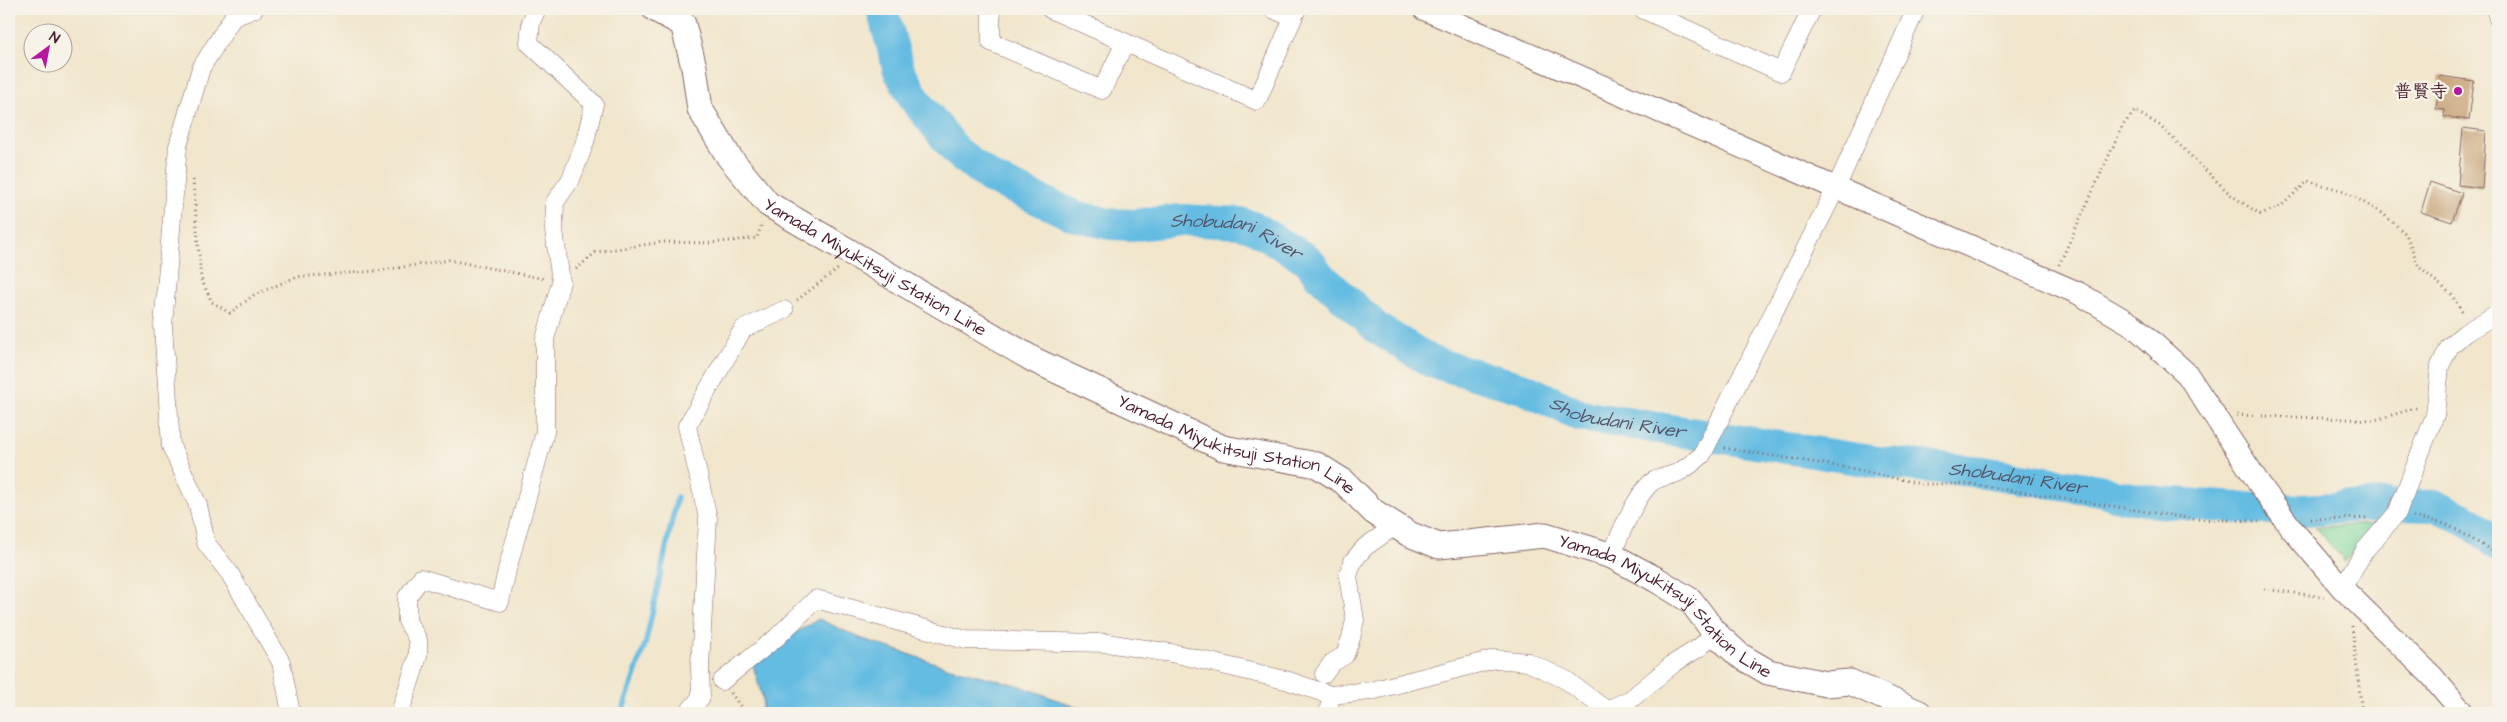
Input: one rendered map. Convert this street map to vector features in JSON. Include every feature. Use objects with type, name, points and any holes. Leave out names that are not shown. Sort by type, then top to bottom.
[{"type":"main road","name":"Yamada Miyukitsuji Station Line","points":[[655,9],[683,24],[694,67],[700,109],[729,157],[768,204],[1034,360],[1223,448],[1317,465],[1344,482],[1374,512],[1395,526],[1408,534],[1439,546],[1545,535],[1612,556],[1657,580],[1690,601],[1715,633],[1739,655],[1768,672],[1826,684],[1850,682],[1920,713]]},
{"type":"street","points":[[254,9],[234,17],[201,68],[178,146],[163,326],[171,446],[198,505],[206,543],[230,574],[281,662],[291,713]]},
{"type":"street","points":[[400,713],[418,656],[418,640],[407,621],[407,597],[421,578],[500,602],[545,432],[545,339],[561,282],[554,230],[555,202],[570,179],[585,142],[594,104],[529,43],[531,22],[537,9]]},
{"type":"street","points":[[992,9],[991,42],[1102,90],[1125,43]]},
{"type":"street","points":[[1050,9],[1257,101],[1295,13],[1273,9]]},
{"type":"street","points":[[1424,9],[2078,293],[2134,326],[2187,374],[2258,482],[2300,524],[2342,588],[2432,676],[2463,713]]},
{"type":"street","points":[[1642,9],[1781,72],[1812,9]]},
{"type":"street","points":[[1612,556],[1616,541],[1629,519],[1636,500],[1653,482],[1689,467],[1702,455],[1836,188],[1916,9]]},
{"type":"street","points":[[2496,9],[2498,19]]},
{"type":"street","points":[[688,713],[701,697],[700,666],[708,518],[687,426],[744,329],[784,310]]},
{"type":"street","points":[[2342,588],[2365,550],[2395,515],[2435,415],[2440,366],[2450,346],[2472,329],[2498,313]]},
{"type":"street","points":[[1324,674],[1332,663],[1345,655],[1351,638],[1355,620],[1348,576],[1353,561],[1365,547],[1395,526]]},
{"type":"street","points":[[722,681],[776,638],[816,599],[966,640],[1107,644],[1177,654],[1289,681],[1330,695],[1371,691],[1495,659],[1528,662],[1566,680],[1604,712],[1631,698],[1673,664],[1700,647],[1715,633]]},
{"type":"street","points":[[1328,713],[1330,695]]},
{"type":"path","points":[[2051,281],[2123,125],[2135,111],[2159,125],[2231,195],[2260,214],[2280,207],[2308,181],[2344,191],[2382,213],[2406,234],[2419,267],[2451,294],[2472,329]]},
{"type":"path","points":[[191,176],[195,184],[201,279],[212,302],[230,313],[254,295],[296,277],[376,271],[449,260],[561,282],[596,252],[663,242],[711,243],[756,238],[768,204]]},
{"type":"path","points":[[784,310],[856,255]]},
{"type":"path","points":[[2215,415],[2375,420],[2436,402]]},
{"type":"path","points":[[1721,447],[1849,468],[1921,484],[1970,484],[2194,519],[2263,521]]},
{"type":"path","points":[[2300,524],[2395,515],[2419,517],[2446,524],[2496,554],[2498,558]]},
{"type":"path","points":[[2264,589],[2325,598],[2342,588]]},
{"type":"path","points":[[2362,607],[2351,621],[2362,713]]},
{"type":"path","points":[[722,681],[737,700],[744,713]]},
{"type":"green space","points":[[2375,524],[2345,562],[2315,527]]},
{"type":"water","points":[[819,619],[860,638],[950,668],[1021,686],[1081,709],[1082,713],[761,713],[763,700],[751,658]]},
{"type":"building","points":[[2440,76],[2474,81],[2469,120],[2444,117],[2445,110],[2436,109]]},
{"type":"building","points":[[2463,128],[2486,131],[2482,188],[2458,185]]},
{"type":"building","points":[[2430,182],[2462,193],[2452,222],[2421,212]]},
{"type":"waterway","name":"Shobudani River","points":[[882,9],[899,71],[916,101],[957,152],[991,178],[1075,216],[1110,224],[1135,225],[1181,220],[1240,223],[1253,227],[1308,260],[1319,275],[1378,329],[1432,362],[1525,389],[1581,416],[1877,462],[1983,472],[2105,491],[2114,495],[2157,502],[2239,508],[2303,510],[2383,505],[2437,506],[2470,522],[2498,545]]},
{"type":"waterway","points":[[622,713],[646,641],[677,497]]},
{"type":"place","name":"普賢寺","points":[[2458,91]]}]
